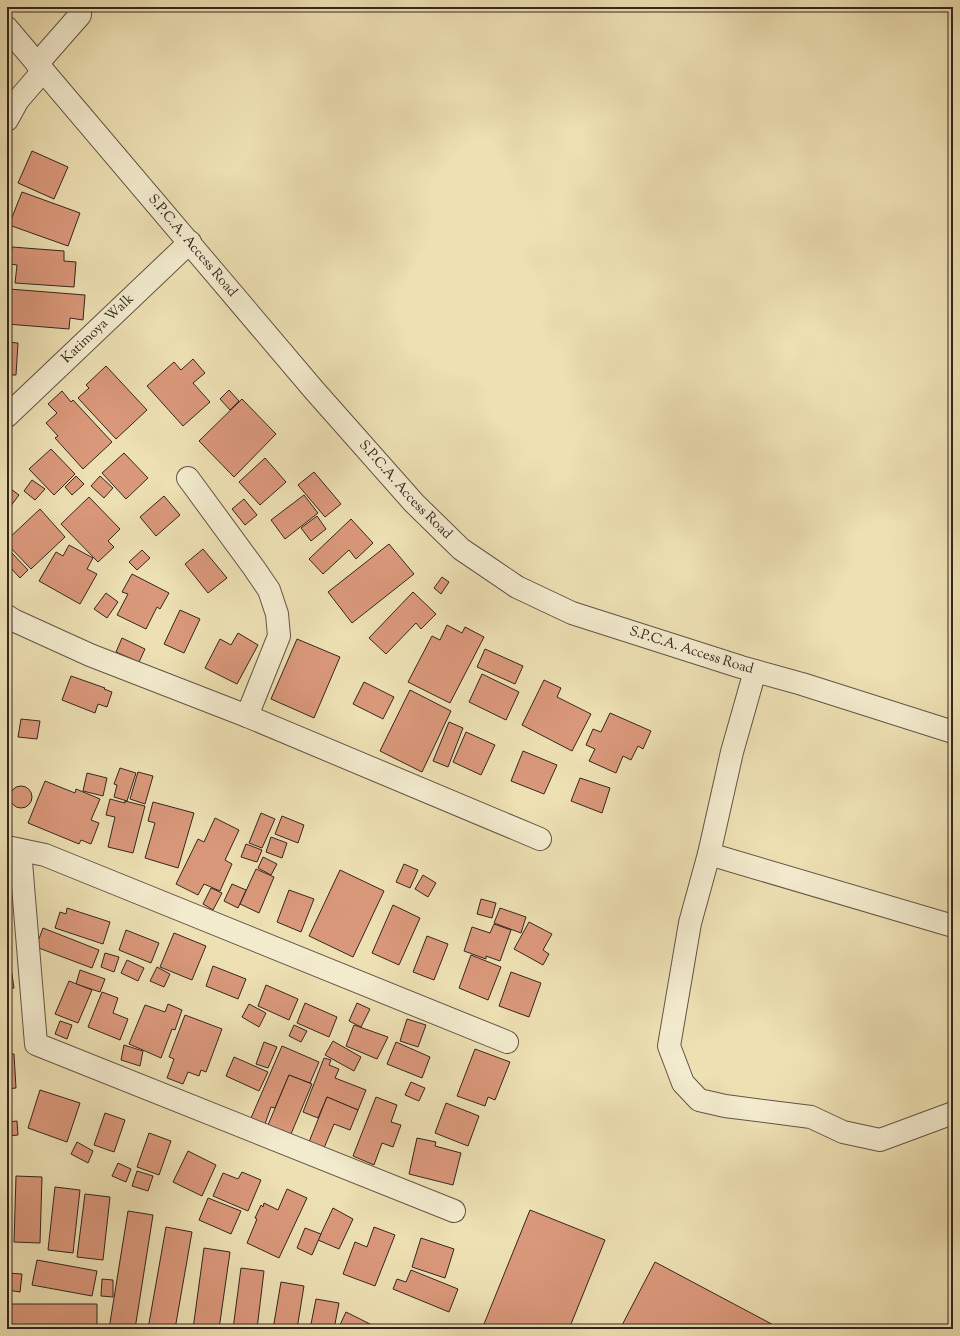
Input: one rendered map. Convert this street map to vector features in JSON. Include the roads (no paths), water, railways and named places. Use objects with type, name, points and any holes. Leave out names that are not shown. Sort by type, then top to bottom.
[{"type":"street","points":[[7,120],[18,100],[40,68],[80,15],[80,7]]},
{"type":"street","name":"S.P.C.A. Access Road","points":[[7,28],[314,390],[414,503],[461,549],[517,587],[572,613],[755,671],[952,728]]},
{"type":"street","name":"Katimoya Walk","points":[[7,416],[190,242]]},
{"type":"street","points":[[188,478],[258,573],[269,590],[277,614],[279,636],[247,716]]},
{"type":"street","points":[[7,616],[90,655],[247,716],[540,839]]},
{"type":"street","points":[[755,671],[732,752],[709,854],[690,923],[669,1046],[683,1083],[699,1100],[725,1106],[811,1117],[843,1132],[880,1140],[953,1113]]},
{"type":"street","points":[[454,1211],[36,1044],[14,848],[45,855],[506,1042]]},
{"type":"street","points":[[709,854],[953,926]]}]
